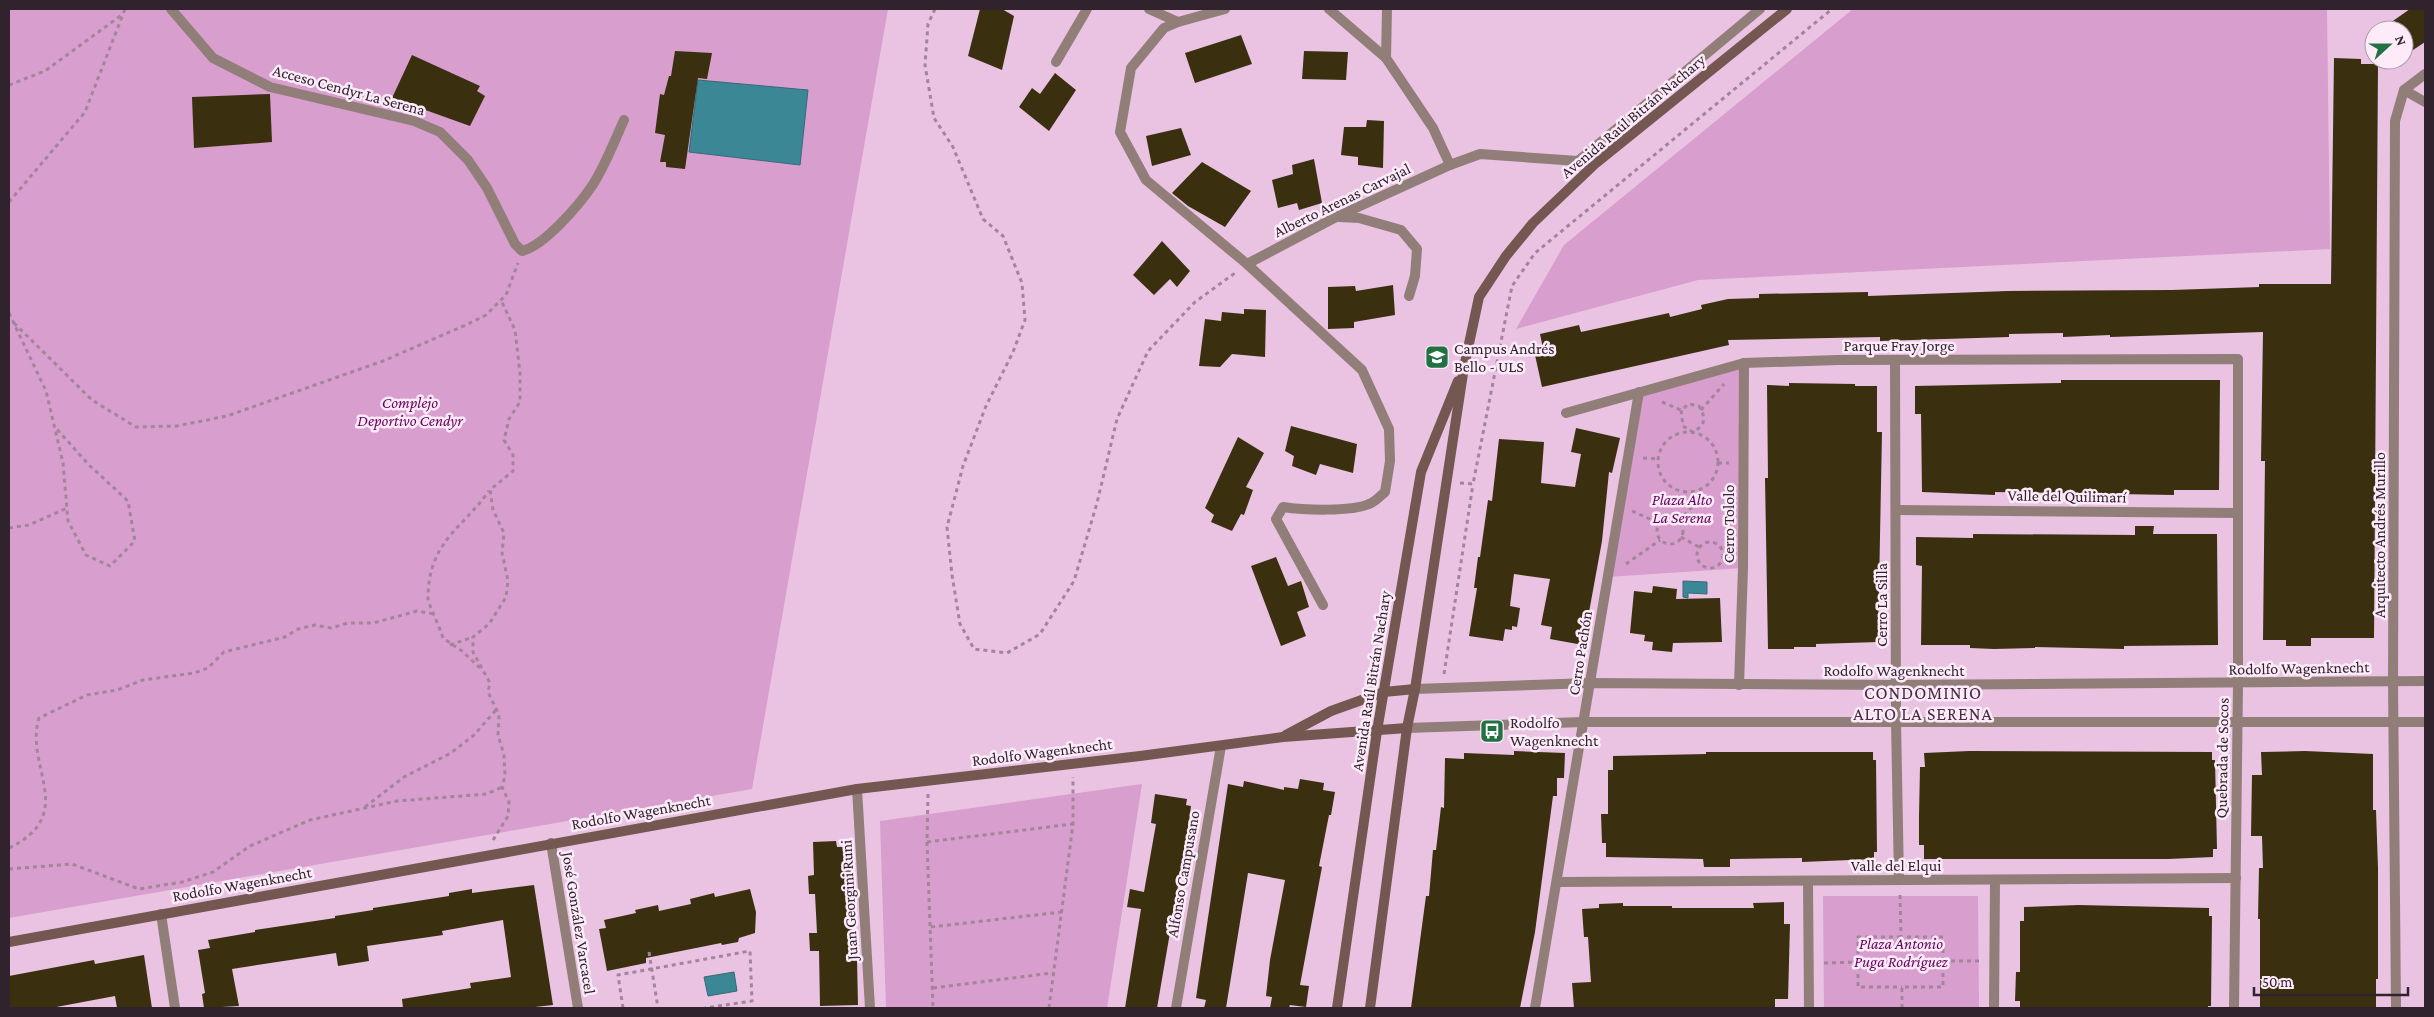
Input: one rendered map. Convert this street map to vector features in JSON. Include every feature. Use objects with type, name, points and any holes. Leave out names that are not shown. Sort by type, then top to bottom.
[{"type":"main road","name":"Avenida Raúl Bitrán Nachary","points":[[1370,1008],[1406,728],[1415,688],[1464,367],[1479,297],[1506,256],[1534,223],[1596,163],[1787,9]]},
{"type":"main road","name":"Avenida Raúl Bitrán Nachary","points":[[1337,1008],[1377,731],[1420,472],[1464,367]]},
{"type":"main road","name":"Rodolfo Wagenknecht","points":[[1282,736],[1331,711],[1384,692],[1415,688]]},
{"type":"main road","name":"Rodolfo Wagenknecht","points":[[9,942],[486,854],[857,790],[1221,746],[1282,736],[1406,728]]},
{"type":"street","name":"Acceso Cendyr La Serena","points":[[170,9],[213,58],[270,87],[414,121],[440,132],[468,160],[487,188],[515,244],[522,251]]},
{"type":"street","points":[[1056,62],[1087,9]]},
{"type":"street","points":[[1150,9],[1178,22]]},
{"type":"street","points":[[1225,9],[1178,22],[1164,28],[1131,68],[1120,132],[1146,180],[1247,264],[1362,370],[1389,429],[1390,461],[1385,492],[1370,504],[1332,509],[1283,507],[1276,519],[1323,605]]},
{"type":"street","points":[[1329,9],[1386,58],[1433,128],[1450,166]]},
{"type":"street","points":[[1386,58],[1388,9]]},
{"type":"street","name":"Alberto Arenas Carvajal","points":[[1247,264],[1336,217],[1480,154],[1578,161],[1760,9]]},
{"type":"street","points":[[2425,74],[2404,90],[2425,102]]},
{"type":"street","name":"Arquitecto Andrés Murillo","points":[[2396,1008],[2395,722],[2393,681],[2394,121],[2404,90]]},
{"type":"street","points":[[522,251],[532,249],[564,219],[592,186],[624,120]]},
{"type":"street","points":[[1336,217],[1359,218],[1402,230],[1417,249],[1415,276],[1409,296]]},
{"type":"street","name":"Parque Fray Jorge","points":[[1566,413],[1744,363],[2238,359]]},
{"type":"street","name":"Quebrada de Socos","points":[[2234,1008],[2238,721],[2238,359]]},
{"type":"street","name":"Cerro La Silla","points":[[1895,361],[1896,721],[1899,880]]},
{"type":"street","name":"Cerro Tololo","points":[[1739,685],[1743,568],[1744,363]]},
{"type":"street","name":"Cerro Pachón","points":[[1535,1008],[1639,392]]},
{"type":"street","name":"Valle del Quilimarí","points":[[1896,510],[2238,513]]},
{"type":"street","name":"Rodolfo Wagenknecht","points":[[1415,688],[1590,683],[1896,685],[2238,684],[2425,681]]},
{"type":"street","name":"Rodolfo Wagenknecht","points":[[1406,728],[1583,722],[2425,722]]},
{"type":"street","name":"Alfonso Campusano","points":[[1176,1008],[1221,746]]},
{"type":"street","name":"Juan Georgini Runi","points":[[857,790],[870,1008]]},
{"type":"street","name":"José González Varcacel","points":[[551,843],[578,1008]]},
{"type":"street","name":"Valle del Elqui","points":[[1557,882],[2236,878]]},
{"type":"street","points":[[1994,880],[1994,1008]]},
{"type":"street","points":[[1808,881],[1809,1008]]},
{"type":"street","points":[[160,914],[175,1008]]},
{"type":"path","points":[[9,202],[84,112],[126,9]]},
{"type":"path","points":[[935,9],[928,24],[925,65],[934,118],[953,147],[983,219],[1003,236],[1022,284],[1025,320],[1013,352],[986,406],[963,466],[947,527],[960,624],[974,649],[1007,653],[1040,634],[1074,581],[1097,503],[1117,419],[1148,351],[1195,302],[1247,264]]},
{"type":"path","points":[[1442,688],[1472,484],[1512,286],[1535,253],[1832,9]]},
{"type":"path","points":[[9,85],[45,71],[123,14]]},
{"type":"path","points":[[14,323],[100,404],[136,427],[177,426],[227,416],[383,361],[486,315],[506,294],[522,251]]},
{"type":"path","points":[[482,670],[462,650],[450,645],[443,638],[428,600],[432,573],[440,547],[490,490],[513,471],[514,455],[504,440],[509,418],[520,402],[520,373],[515,330],[501,300]]},
{"type":"path","points":[[9,314],[46,391],[54,426],[63,463],[68,521],[86,555],[110,566],[135,541],[128,500],[89,465],[54,426]]},
{"type":"path","points":[[1639,392],[1681,410]]},
{"type":"path","points":[[1681,410],[1683,426],[1693,432],[1708,440],[1717,454],[1716,472],[1711,480],[1698,489],[1686,492],[1668,485],[1658,469],[1660,450],[1673,435],[1693,432],[1702,427],[1704,421],[1703,413],[1698,406],[1689,404],[1681,410]]},
{"type":"path","points":[[1447,483],[1472,484]]},
{"type":"path","points":[[1678,521],[1694,504],[1698,495],[1698,489]]},
{"type":"path","points":[[450,645],[473,637],[489,624],[506,597],[508,581],[502,553],[504,533],[493,510],[490,490]]},
{"type":"path","points":[[1620,505],[1659,523]]},
{"type":"path","points":[[9,528],[29,525],[67,508]]},
{"type":"path","points":[[1668,518],[1678,521],[1682,526],[1681,537],[1678,541],[1670,544],[1660,540],[1657,530],[1659,523],[1668,518]]},
{"type":"path","points":[[1681,537],[1699,547]]},
{"type":"path","points":[[1608,577],[1660,540]]},
{"type":"path","points":[[1706,542],[1718,544],[1724,556],[1720,564],[1712,568],[1703,566],[1697,555],[1699,547],[1706,542]]},
{"type":"path","points":[[9,848],[18,844],[40,824],[46,809],[44,782],[35,730],[39,718],[86,695],[117,690],[143,680],[194,673],[208,668],[224,652],[285,637],[298,629],[315,625],[331,628],[348,624],[373,622],[417,611],[434,614]]},
{"type":"path","points":[[473,637],[473,652],[490,683],[488,692],[499,715],[498,735],[504,754],[502,787],[510,802],[508,816],[486,854]]},
{"type":"path","points":[[364,808],[404,777],[451,753],[474,735],[496,710]]},
{"type":"path","points":[[1049,1008],[1074,824],[1073,764]]},
{"type":"path","points":[[928,781],[927,842],[933,1008]]},
{"type":"path","points":[[9,869],[72,864],[139,889],[182,882],[213,872],[250,846],[310,820],[397,800],[487,794],[502,787]]},
{"type":"path","points":[[927,842],[1074,824]]},
{"type":"path","points":[[1899,880],[1900,937]]},
{"type":"path","points":[[930,926],[1062,912]]},
{"type":"path","points":[[1943,936],[1943,987],[1858,986],[1858,937],[1900,937],[1943,936]]},
{"type":"path","points":[[623,1008],[618,975],[750,951],[752,1001],[705,1008]]},
{"type":"path","points":[[648,952],[658,1008]]},
{"type":"path","points":[[1943,961],[1994,961]]},
{"type":"path","points":[[1809,963],[1858,962]]},
{"type":"path","points":[[933,988],[1054,973]]},
{"type":"path","points":[[1902,987],[1902,1008]]},
{"type":"green space","name":"Complejo Deportivo Cendyr","points":[[9,9],[888,9],[752,789],[9,918]]},
{"type":"green space","points":[[1853,9],[2327,9],[2330,249],[1698,280],[1516,329],[1564,245]]},
{"type":"green space","name":"Plaza Alto La Serena","points":[[1744,363],[1743,568],[1608,577],[1639,392]]},
{"type":"green space","points":[[1142,784],[1107,1008],[886,1008],[880,821]]},
{"type":"green space","name":"Plaza Antonio Puga Rodríguez","points":[[1823,896],[1978,896],[1979,1008],[1824,1008]]},
{"type":"water","points":[[698,80],[808,90],[800,165],[689,152]]},
{"type":"water","points":[[1683,581],[1707,582],[1707,594],[1688,593],[1688,598],[1683,597]]},
{"type":"water","points":[[734,972],[737,991],[708,996],[704,977]]},
{"type":"building","points":[[980,9],[1002,9],[1014,16],[1002,70],[968,56]]},
{"type":"building","points":[[2410,9],[2425,9],[2425,42],[2414,49],[2414,20],[2394,20]]},
{"type":"building","points":[[1241,35],[1252,64],[1195,83],[1185,53]]},
{"type":"building","points":[[675,51],[712,53],[707,79],[698,78],[685,169],[666,167],[666,162],[660,162],[665,135],[655,133],[660,94],[664,95],[669,76],[671,76]]},
{"type":"building","points":[[1304,51],[1348,52],[1346,80],[1302,79]]},
{"type":"building","points":[[412,55],[480,86],[477,91],[485,96],[470,126],[392,98]]},
{"type":"building","points":[[2334,58],[2361,59],[2361,64],[2364,64],[2364,70],[2378,70],[2374,638],[2311,638],[2311,646],[2286,646],[2286,640],[2263,640],[2265,461],[2261,461],[2263,332],[2110,337],[2110,335],[2063,337],[2063,333],[2009,334],[2009,337],[1880,341],[1880,337],[1728,340],[1729,345],[1542,387],[1535,355],[1544,353],[1540,334],[1579,325],[1581,332],[1669,313],[1670,317],[1702,309],[1701,305],[1728,299],[1759,298],[1759,294],[1868,292],[1868,296],[2008,291],[2172,290],[2259,287],[2259,284],[2331,284]]},
{"type":"building","points":[[1055,73],[1076,90],[1049,131],[1019,107],[1032,88],[1040,94]]},
{"type":"building","points":[[270,94],[272,142],[194,148],[192,97]]},
{"type":"building","points":[[1367,120],[1384,121],[1383,168],[1358,165],[1358,157],[1341,155],[1344,127],[1366,127]]},
{"type":"building","points":[[1181,128],[1191,155],[1152,166],[1146,136]]},
{"type":"building","points":[[1314,159],[1322,203],[1299,210],[1297,203],[1278,208],[1272,180],[1293,174],[1292,165]]},
{"type":"building","points":[[1202,162],[1251,191],[1225,227],[1188,206],[1172,193]]},
{"type":"building","points":[[1162,241],[1190,271],[1177,287],[1170,279],[1154,295],[1133,275]]},
{"type":"building","points":[[1393,285],[1395,315],[1354,322],[1354,328],[1328,329],[1328,287],[1355,286],[1356,291]]},
{"type":"building","points":[[1244,309],[1266,310],[1265,357],[1232,354],[1220,367],[1199,366],[1205,319],[1221,321],[1222,312],[1244,314]]},
{"type":"building","points":[[2061,380],[2220,380],[2219,490],[2174,490],[2174,495],[1995,492],[1995,495],[1922,492],[1921,414],[1915,414],[1915,386],[2061,383]]},
{"type":"building","points":[[1789,383],[1877,386],[1877,432],[1882,432],[1878,642],[1816,644],[1816,647],[1768,649],[1765,478],[1768,478],[1767,385],[1789,386]]},
{"type":"building","points":[[1291,426],[1357,444],[1353,473],[1320,464],[1316,475],[1292,466],[1294,456],[1285,451]]},
{"type":"building","points":[[1576,428],[1620,438],[1612,473],[1609,472],[1602,541],[1583,645],[1550,639],[1552,627],[1541,625],[1550,579],[1514,574],[1510,606],[1520,608],[1517,627],[1512,626],[1512,630],[1505,629],[1503,641],[1469,636],[1477,588],[1474,588],[1478,557],[1480,557],[1488,500],[1492,501],[1499,439],[1544,442],[1541,483],[1575,487],[1581,454],[1571,452]]},
{"type":"building","points":[[1238,437],[1264,453],[1246,487],[1253,490],[1244,515],[1241,514],[1232,531],[1211,522],[1214,515],[1205,508]]},
{"type":"building","points":[[2135,526],[2154,526],[2153,534],[2217,534],[2218,645],[2124,646],[2124,649],[2035,647],[1994,649],[1970,648],[1970,645],[1921,645],[1922,566],[1916,565],[1916,537],[1973,538],[1973,534],[2135,535]]},
{"type":"building","points":[[1276,557],[1288,586],[1301,581],[1309,607],[1297,612],[1306,636],[1281,646],[1251,566]]},
{"type":"building","points":[[1653,586],[1677,589],[1676,599],[1720,598],[1722,642],[1673,643],[1672,652],[1652,650],[1653,642],[1644,641],[1645,635],[1630,633],[1634,591],[1652,593]]},
{"type":"building","points":[[1514,751],[1565,753],[1564,778],[1557,778],[1557,796],[1553,796],[1535,932],[1520,1008],[1411,1008],[1426,896],[1429,896],[1433,850],[1436,850],[1441,807],[1444,808],[1445,758],[1464,759],[1464,753],[1514,755]]},
{"type":"building","points":[[1969,751],[2212,752],[2212,760],[2215,760],[2217,849],[2213,849],[2213,857],[2168,859],[1924,859],[1924,845],[1919,845],[1919,816],[1920,767],[1925,767],[1924,753]]},
{"type":"building","points":[[2305,751],[2373,754],[2373,810],[2376,810],[2378,868],[2378,979],[2376,979],[2376,1008],[2260,1008],[2260,919],[2258,919],[2259,868],[2263,868],[2262,836],[2251,836],[2252,775],[2262,775],[2261,752]]},
{"type":"building","points":[[1706,752],[1873,752],[1873,760],[1876,760],[1877,852],[1874,852],[1874,859],[1802,862],[1802,858],[1730,859],[1730,867],[1704,867],[1703,859],[1606,857],[1606,843],[1602,843],[1601,814],[1608,814],[1608,770],[1613,770],[1613,756],[1706,754]]},
{"type":"building","points":[[1300,779],[1324,783],[1323,790],[1335,792],[1319,866],[1322,867],[1300,985],[1309,986],[1306,1007],[1290,1005],[1289,1008],[1270,1008],[1272,997],[1266,996],[1270,960],[1285,880],[1248,873],[1226,1008],[1204,1008],[1206,1000],[1196,998],[1228,784],[1243,787],[1244,781],[1284,790],[1284,787],[1298,789]]},
{"type":"building","points":[[1155,794],[1187,799],[1186,805],[1191,806],[1188,828],[1157,1008],[1125,1008],[1141,909],[1127,907],[1130,889],[1144,892],[1156,824],[1151,823]]},
{"type":"building","points":[[836,841],[837,847],[851,847],[854,925],[852,925],[853,960],[857,960],[858,1005],[820,1006],[819,951],[810,951],[809,933],[817,933],[815,894],[809,894],[808,876],[814,875],[813,842]]},
{"type":"building","points":[[534,885],[553,1005],[526,1008],[403,1008],[402,999],[471,988],[470,983],[511,977],[503,920],[442,931],[443,935],[367,946],[369,961],[338,966],[336,953],[232,969],[239,1006],[204,1008],[202,994],[205,993],[198,950],[210,948],[208,940],[255,932],[255,930],[335,918],[335,916],[373,910],[373,908],[449,896],[449,893],[472,889],[472,893]]},
{"type":"building","points":[[750,889],[756,912],[755,933],[739,938],[738,942],[722,945],[721,943],[646,958],[646,963],[607,971],[599,929],[606,928],[604,920],[636,913],[635,910],[658,905],[659,911],[691,904],[690,899],[714,893],[715,897]]},
{"type":"building","points":[[1784,902],[1784,924],[1790,924],[1788,999],[1775,999],[1775,1008],[1574,1008],[1572,983],[1591,982],[1588,937],[1584,937],[1582,909],[1599,908],[1599,904],[1623,903],[1623,906],[1672,906],[1672,908],[1754,908],[1753,903]]},
{"type":"building","points":[[2078,905],[2209,908],[2209,916],[2212,916],[2211,1006],[2208,1006],[2208,1008],[2020,1008],[2020,1001],[2015,1001],[2016,972],[2020,972],[2020,921],[2024,921],[2024,907]]},
{"type":"building","points":[[144,955],[152,1008],[117,1008],[115,996],[51,1008],[9,1008],[9,976],[94,960],[95,964]]},
{"type":"place","name":"Campus Andrés Bello - ULS","points":[[1437,357]]},
{"type":"place","name":"Rodolfo Wagenknecht","points":[[1492,731]]},
{"type":"district","name":"CONDOMINIO ALTO LA SERENA","points":[[1923,703]]}]
